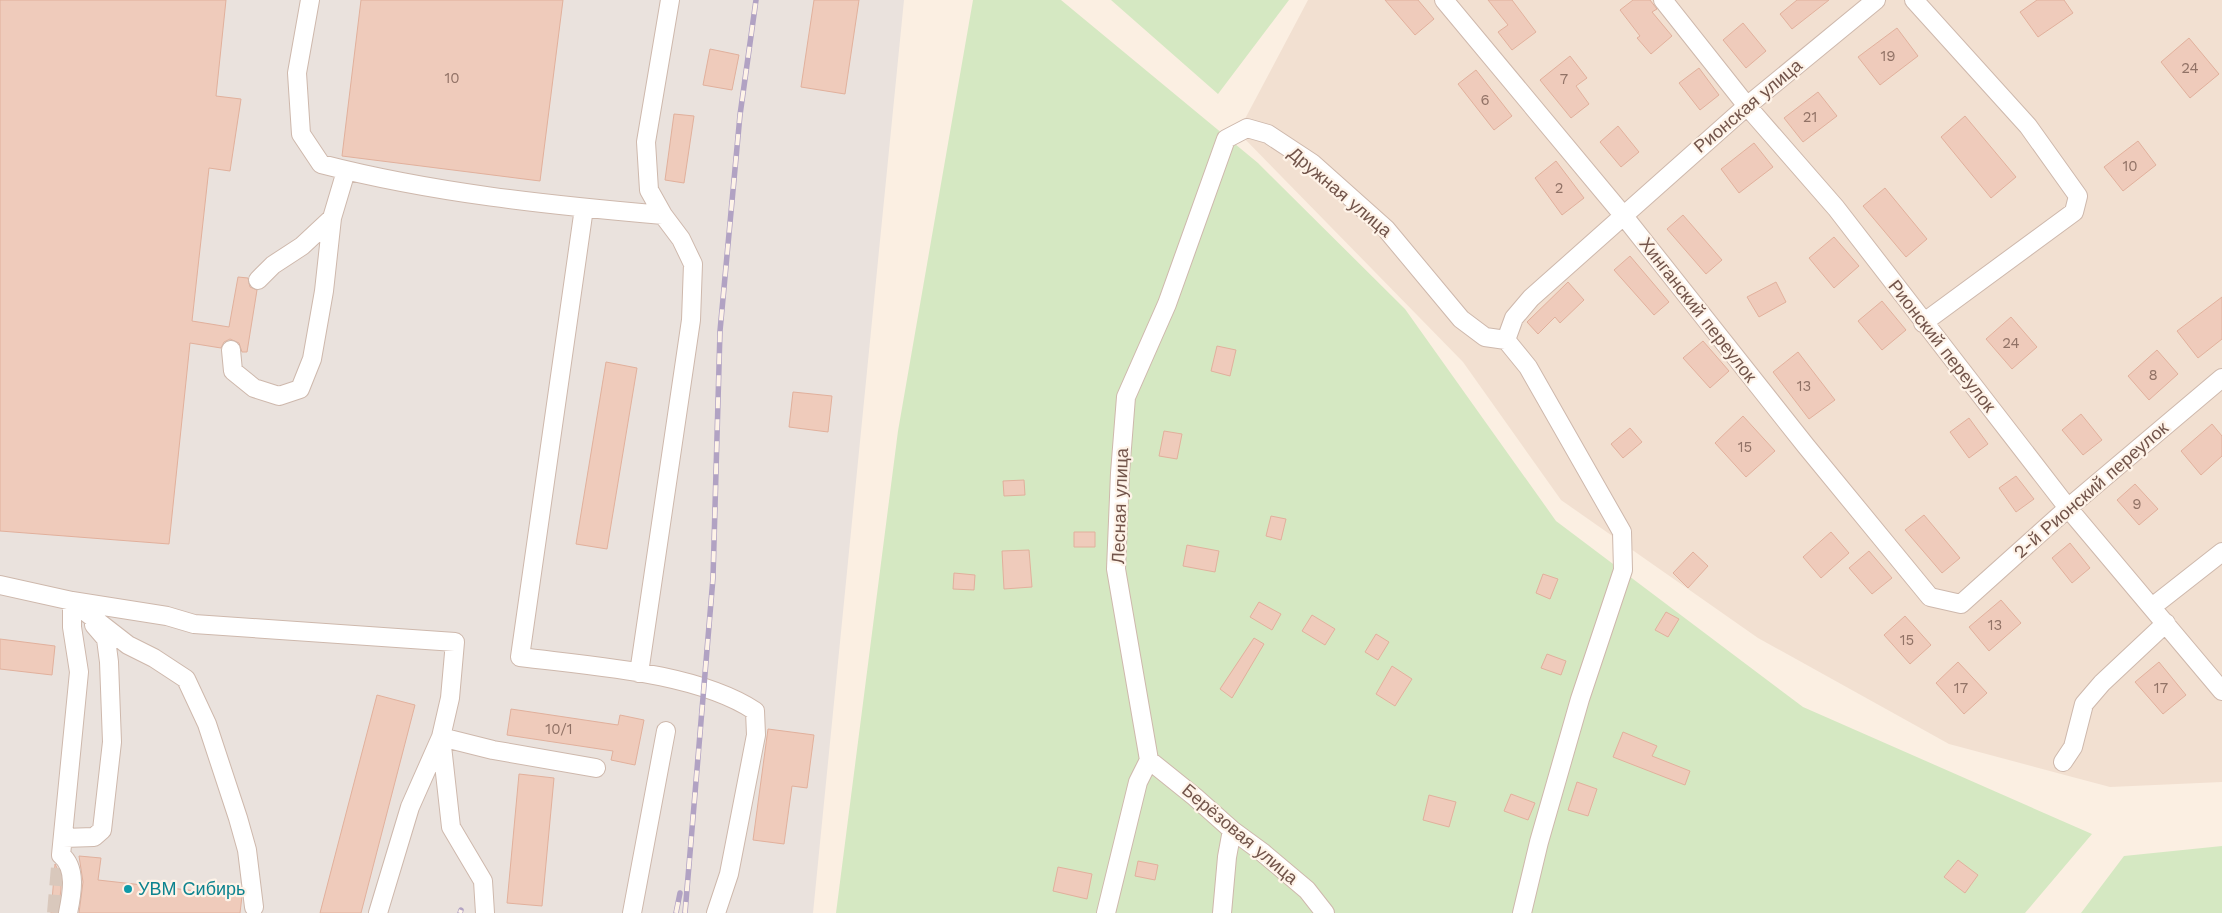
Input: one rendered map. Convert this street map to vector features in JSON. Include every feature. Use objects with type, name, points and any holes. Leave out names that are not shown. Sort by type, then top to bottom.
[{"type":"street","points":[[310,0],[297,73],[301,134],[321,164],[346,171],[492,197],[663,215]]},
{"type":"street","points":[[639,673],[691,320],[693,264],[681,239],[663,215],[649,190],[646,142],[670,0]]},
{"type":"street","name":"Хинганский переулок","points":[[1444,0],[1623,215],[1806,446],[1930,597],[1961,604]]},
{"type":"street","name":"Рионский переулок","points":[[1664,0],[1747,106],[1836,208],[1923,323],[2068,508],[2222,691]]},
{"type":"street","name":"Рионская улица","points":[[1623,215],[1747,106],[1876,0]]},
{"type":"street","points":[[1914,0],[2028,126],[2078,196],[2074,212],[1923,323]]},
{"type":"street","name":"Дружная улица","points":[[1226,139],[1247,128],[1268,134],[1312,163],[1386,229],[1461,319],[1485,337],[1506,340]]},
{"type":"street","name":"Лесная улица","points":[[1149,760],[1116,569],[1120,473],[1126,397],[1167,304],[1226,139]]},
{"type":"street","points":[[231,350],[233,371],[254,388],[279,396],[300,389],[312,359],[324,291],[332,218],[346,171]]},
{"type":"street","points":[[584,208],[520,656],[639,673],[704,687],[737,699],[755,711],[756,735],[729,874],[716,913]]},
{"type":"street","points":[[1522,913],[1539,842],[1580,699],[1623,570],[1622,532],[1528,367],[1506,340],[1514,318],[1531,298],[1623,215]]},
{"type":"street","points":[[258,280],[273,265],[302,246],[332,218]]},
{"type":"street","name":"2-й Рионский переулок","points":[[1961,604],[2068,508],[2222,378]]},
{"type":"street","points":[[2152,606],[2222,552]]},
{"type":"street","points":[[0,585],[72,601],[167,616],[194,624],[455,642],[450,698],[441,737],[410,807],[378,913]]},
{"type":"street","points":[[68,913],[72,871],[69,862],[61,854],[79,672],[72,627],[72,601]]},
{"type":"street","points":[[63,838],[94,836],[102,830],[112,742],[109,662],[106,639],[72,601]]},
{"type":"street","points":[[72,601],[128,645],[154,658],[186,679],[207,724],[238,818],[247,850],[254,907]]},
{"type":"street","points":[[2063,762],[2073,747],[2084,704],[2102,683],[2166,623]]},
{"type":"street","points":[[632,913],[666,731]]},
{"type":"street","points":[[441,737],[493,750],[596,768]]},
{"type":"street","points":[[441,737],[451,827],[483,881],[485,913]]},
{"type":"street","points":[[1106,913],[1138,782],[1149,760]]},
{"type":"street","name":"Берёзовая улица","points":[[1149,760],[1307,890],[1326,913]]},
{"type":"street","points":[[1222,913],[1227,857],[1232,830]]},
{"type":"shaded area","points":[[0,0],[904,0],[813,913],[0,913]]},
{"type":"shaded area","points":[[1308,0],[2222,0],[2222,782],[2110,787],[1949,744],[1758,638],[1561,500],[1463,362],[1238,132]]},
{"type":"green space","points":[[973,0],[1061,0],[1258,163],[1405,309],[1556,521],[1803,707],[2092,834],[2025,913],[836,913],[898,431]]},
{"type":"green space","points":[[1111,0],[1289,0],[1218,94]]},
{"type":"green space","points":[[2222,846],[2222,913],[2081,913],[2124,856]]},
{"type":"building","points":[[0,0],[226,0],[216,96],[241,99],[230,171],[209,168],[192,321],[229,327],[238,277],[248,278],[250,287],[257,290],[247,352],[242,352],[239,343],[230,339],[224,342],[221,348],[190,343],[169,544],[0,531]]},
{"type":"building","points":[[361,0],[563,0],[540,181],[342,156]]},
{"type":"building","points":[[814,0],[859,0],[845,94],[801,87]]},
{"type":"building","points":[[1385,0],[1418,0],[1434,19],[1415,35]]},
{"type":"building","points":[[1488,0],[1512,0],[1536,32],[1512,50],[1498,32],[1508,25]]},
{"type":"building","points":[[1633,0],[1650,0],[1657,9],[1652,12],[1672,36],[1651,54],[1637,38],[1640,36],[1620,10]]},
{"type":"building","points":[[1797,0],[1829,0],[1792,29],[1780,14]]},
{"type":"building","points":[[2037,0],[2064,0],[2073,13],[2038,37],[2020,12]]},
{"type":"building","points":[[1743,23],[1766,51],[1746,68],[1723,40]]},
{"type":"building","points":[[1897,28],[1918,56],[1880,85],[1858,57]]},
{"type":"building","points":[[2189,38],[2219,74],[2190,98],[2161,62]]},
{"type":"building","points":[[710,49],[739,55],[732,90],[703,85]]},
{"type":"building","points":[[1570,56],[1587,78],[1576,86],[1589,104],[1571,118],[1540,80]]},
{"type":"building","points":[[1699,68],[1719,95],[1700,110],[1679,83]]},
{"type":"building","points":[[1476,70],[1512,116],[1494,130],[1458,84]]},
{"type":"building","points":[[1818,92],[1837,116],[1803,142],[1784,118]]},
{"type":"building","points":[[674,114],[694,116],[684,183],[665,180]]},
{"type":"building","points":[[1965,116],[2016,177],[1991,198],[1941,137]]},
{"type":"building","points":[[1618,126],[1639,152],[1621,167],[1600,142]]},
{"type":"building","points":[[2138,141],[2156,165],[2123,191],[2104,167]]},
{"type":"building","points":[[1754,143],[1773,167],[1739,193],[1721,169]]},
{"type":"building","points":[[1556,161],[1584,198],[1562,215],[1535,178]]},
{"type":"building","points":[[1885,188],[1927,239],[1906,257],[1863,206]]},
{"type":"building","points":[[1683,215],[1722,260],[1706,274],[1667,229]]},
{"type":"building","points":[[1834,237],[1859,266],[1834,288],[1809,258]]},
{"type":"building","points":[[1630,256],[1669,302],[1654,315],[1614,270]]},
{"type":"building","points":[[1568,282],[1584,300],[1560,323],[1555,317],[1538,334],[1527,322]]},
{"type":"building","points":[[1776,282],[1786,302],[1759,317],[1747,297]]},
{"type":"building","points":[[2222,297],[2222,339],[2198,358],[2177,331]]},
{"type":"building","points":[[1882,301],[1906,330],[1882,350],[1858,321]]},
{"type":"building","points":[[2011,317],[2037,347],[2012,369],[1986,339]]},
{"type":"building","points":[[1703,341],[1729,371],[1710,388],[1683,358]]},
{"type":"building","points":[[1217,346],[1236,350],[1230,376],[1211,371]]},
{"type":"building","points":[[2157,350],[2178,374],[2149,400],[2128,376]]},
{"type":"building","points":[[1798,352],[1835,400],[1809,419],[1773,372]]},
{"type":"building","points":[[606,362],[637,368],[607,549],[576,544]]},
{"type":"building","points":[[793,392],[832,396],[828,432],[789,427]]},
{"type":"building","points":[[2081,414],[2102,440],[2083,455],[2062,430]]},
{"type":"building","points":[[1743,416],[1775,451],[1746,477],[1715,443]]},
{"type":"building","points":[[1969,418],[1988,444],[1969,458],[1950,432]]},
{"type":"building","points":[[2212,424],[2222,436],[2222,456],[2201,475],[2181,451]]},
{"type":"building","points":[[1630,428],[1642,442],[1623,458],[1611,444]]},
{"type":"building","points":[[1164,431],[1182,434],[1177,459],[1159,456]]},
{"type":"building","points":[[2016,476],[2034,499],[2016,512],[1999,488]]},
{"type":"building","points":[[1024,480],[1025,495],[1004,496],[1003,481]]},
{"type":"building","points":[[2135,484],[2158,509],[2139,525],[2117,500]]},
{"type":"building","points":[[1924,515],[1960,558],[1942,573],[1905,530]]},
{"type":"building","points":[[1271,516],[1286,519],[1281,540],[1266,536]]},
{"type":"building","points":[[1074,532],[1095,532],[1095,547],[1074,547]]},
{"type":"building","points":[[1831,532],[1849,553],[1821,578],[1803,557]]},
{"type":"building","points":[[2070,543],[2090,568],[2072,583],[2052,558]]},
{"type":"building","points":[[1187,545],[1219,551],[1215,572],[1183,566]]},
{"type":"building","points":[[1029,550],[1032,587],[1004,589],[1002,551]]},
{"type":"building","points":[[1869,551],[1892,578],[1872,594],[1849,568]]},
{"type":"building","points":[[1693,552],[1708,566],[1688,588],[1673,573]]},
{"type":"building","points":[[954,573],[975,575],[974,590],[953,589]]},
{"type":"building","points":[[1543,574],[1558,579],[1550,599],[1536,593]]},
{"type":"building","points":[[2001,600],[2021,623],[1989,651],[1969,627]]},
{"type":"building","points":[[1259,602],[1281,614],[1272,630],[1250,617]]},
{"type":"building","points":[[1666,612],[1679,619],[1668,637],[1655,630]]},
{"type":"building","points":[[1312,615],[1335,629],[1325,645],[1302,631]]},
{"type":"building","points":[[1905,616],[1931,645],[1910,664],[1884,635]]},
{"type":"building","points":[[1376,634],[1389,642],[1378,660],[1365,652]]},
{"type":"building","points":[[1254,638],[1264,644],[1232,698],[1220,689]]},
{"type":"building","points":[[0,639],[55,646],[52,675],[0,669]]},
{"type":"building","points":[[1547,654],[1566,661],[1561,675],[1541,668]]},
{"type":"building","points":[[1958,662],[1987,693],[1964,714],[1936,683]]},
{"type":"building","points":[[2159,662],[2186,695],[2163,714],[2135,682]]},
{"type":"building","points":[[1392,666],[1412,679],[1395,706],[1376,694]]},
{"type":"building","points":[[377,695],[415,705],[361,913],[320,913]]},
{"type":"building","points":[[511,709],[618,725],[620,715],[644,720],[635,765],[611,760],[613,751],[507,735]]},
{"type":"building","points":[[768,729],[814,735],[807,788],[792,786],[784,844],[753,840]]},
{"type":"building","points":[[1623,732],[1657,746],[1652,756],[1690,771],[1685,785],[1613,757]]},
{"type":"building","points":[[519,774],[554,778],[542,906],[507,903]]},
{"type":"building","points":[[1577,782],[1597,789],[1588,816],[1568,810]]},
{"type":"building","points":[[1511,794],[1535,803],[1528,820],[1504,811]]},
{"type":"building","points":[[1429,795],[1456,802],[1449,827],[1423,820]]},
{"type":"building","name":"УВМ Сибирь","points":[[79,856],[101,858],[98,880],[242,896],[240,913],[79,913],[83,882]]},
{"type":"building","points":[[1958,860],[1978,875],[1965,893],[1944,877]]},
{"type":"building","points":[[1138,861],[1158,865],[1155,880],[1135,876]]},
{"type":"building","points":[[55,864],[61,876],[61,889],[58,913],[51,913]]},
{"type":"building","points":[[1058,867],[1092,874],[1087,899],[1053,891]]},
{"type":"tunnel","points":[[56,913],[61,855]]},
{"type":"railway","points":[[685,913],[713,578],[720,331],[740,115],[756,0]]},
{"type":"railway","points":[[676,913],[680,893]]},
{"type":"place","name":"УВМ Сибирь","points":[[128,889]]}]
